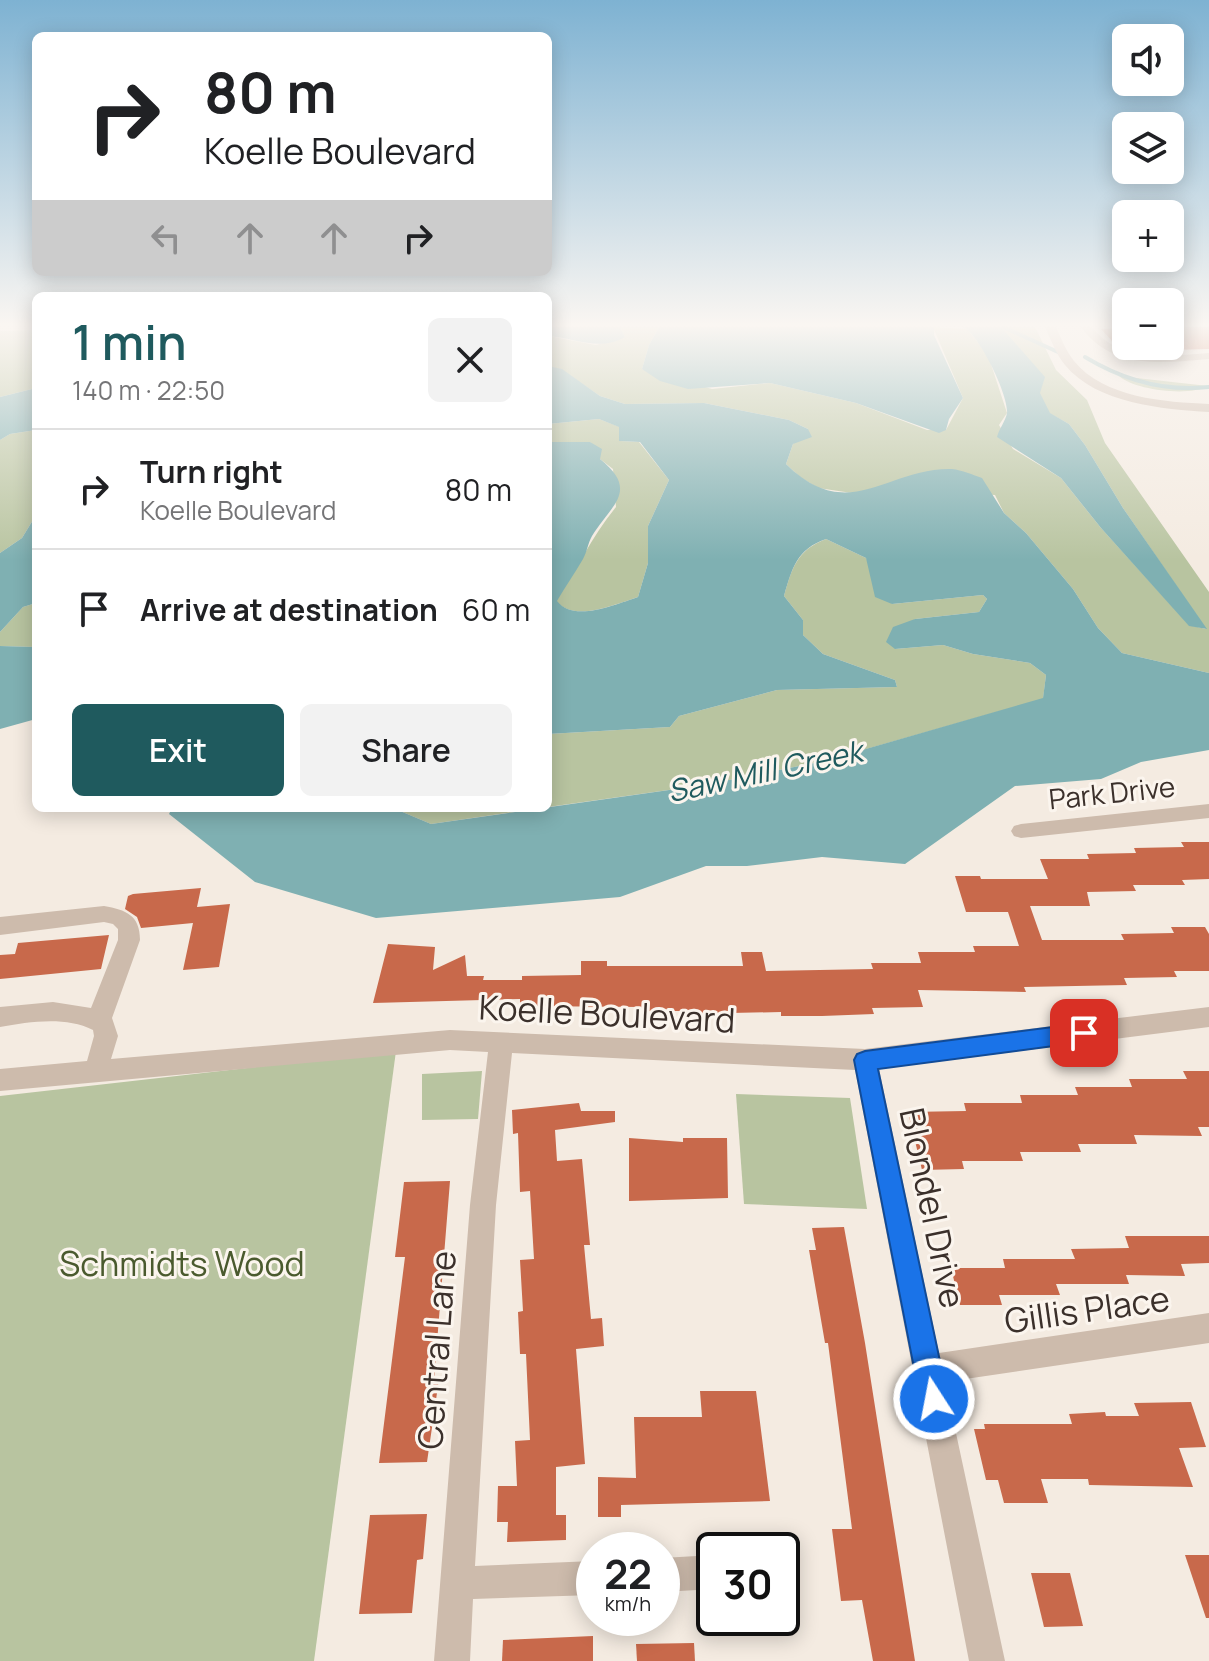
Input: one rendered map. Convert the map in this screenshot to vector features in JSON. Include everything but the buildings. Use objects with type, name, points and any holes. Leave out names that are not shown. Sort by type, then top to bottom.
[{"type":"street","points":[[1176,405],[1209,408]]},
{"type":"street","name":"Park Drive","points":[[1021,831],[1209,811]]},
{"type":"street","points":[[0,926],[104,914],[120,917],[129,927],[129,940],[104,1010],[95,1019]]},
{"type":"street","points":[[0,1017],[20,1013],[89,1015],[103,1024],[106,1036],[96,1071]]},
{"type":"street","name":"Koelle Boulevard","points":[[0,1080],[450,1040],[865,1060],[1209,1017]]},
{"type":"street","name":"Central Lane","points":[[452,1661],[483,1205],[501,1044]]},
{"type":"street","name":"Blondel Drive","points":[[865,1060],[987,1661]]},
{"type":"street","name":"Gillis Place","points":[[928,1370],[1209,1328]]},
{"type":"street","points":[[459,1583],[576,1579]]},
{"type":"green space","points":[[712,405],[860,405],[927,430],[946,430],[960,405],[1004,405],[1007,413],[999,425],[1013,449],[1061,478],[1101,528],[1189,625],[1206,629],[1123,508],[1085,445],[1069,424],[1049,413],[1044,405],[1089,405],[1105,443],[1209,592],[1209,673],[1122,653],[1098,628],[1073,589],[1026,533],[1004,513],[995,495],[876,489],[852,493],[818,488],[786,464],[793,444],[808,429],[789,420]]},
{"type":"green space","points":[[599,419],[620,427],[620,441],[639,442],[669,480],[648,526],[648,563],[638,597],[584,611],[573,611],[556,601],[616,507],[613,469],[600,459],[590,442],[552,442],[552,424]]},
{"type":"green space","points":[[32,431],[32,522],[22,538],[0,553],[0,440],[10,434]]},
{"type":"green space","points":[[826,539],[866,558],[892,604],[983,595],[987,599],[979,612],[915,619],[895,649],[943,645],[973,654],[1030,663],[1046,675],[1043,699],[824,761],[704,785],[552,806],[552,734],[670,727],[679,716],[777,690],[897,687],[895,680],[823,654],[803,635],[803,620],[784,596],[797,561],[816,543]]},
{"type":"green space","points":[[32,604],[32,647],[0,646],[0,632],[23,607]]},
{"type":"green space","points":[[402,812],[514,812],[431,824]]},
{"type":"green space","name":"Schmidts Wood","points":[[396,1051],[314,1661],[0,1661],[0,1096]]},
{"type":"green space","points":[[482,1071],[478,1119],[422,1120],[422,1074]]},
{"type":"green space","points":[[736,1094],[850,1098],[867,1209],[744,1204]]},
{"type":"water","points":[[0,405],[32,405],[32,431],[10,434],[0,440]]},
{"type":"water","points":[[552,405],[712,405],[789,420],[808,429],[812,437],[793,444],[786,464],[809,482],[829,491],[868,489],[929,471],[952,469],[982,478],[1004,513],[1026,533],[1073,589],[1098,628],[1122,653],[1209,673],[1209,750],[1141,762],[1101,779],[1015,786],[905,864],[822,857],[747,866],[706,866],[620,897],[376,918],[255,882],[169,814],[402,812],[431,824],[515,812],[552,812],[552,807],[704,785],[824,761],[1043,698],[1046,675],[1030,663],[973,654],[943,645],[895,649],[886,642],[893,627],[915,619],[979,612],[987,599],[983,595],[892,604],[875,597],[866,558],[826,539],[802,554],[784,596],[803,620],[803,635],[823,654],[895,680],[897,687],[777,690],[679,716],[670,727],[552,734],[552,442],[590,442],[602,449],[600,459],[612,470],[620,489],[618,498],[592,536],[583,559],[557,601],[573,611],[596,610],[638,597],[648,563],[648,526],[669,480],[640,442],[619,441],[619,427],[599,419],[552,424]]},
{"type":"water","points":[[860,405],[959,405],[946,430],[939,433]]},
{"type":"water","points":[[1006,405],[1046,405],[1050,413],[1069,424],[1207,629],[1189,626],[1101,528],[1061,478],[997,437],[1007,413]]},
{"type":"water","points":[[32,522],[32,604],[23,607],[0,632],[0,553],[22,538]]},
{"type":"water","points":[[0,646],[32,647],[32,720],[0,729]]},
{"type":"route","points":[[934,1399],[865,1060],[1084,1033]]},
{"type":"water label","name":"Saw Mill Creek","points":[[765,772]]}]
